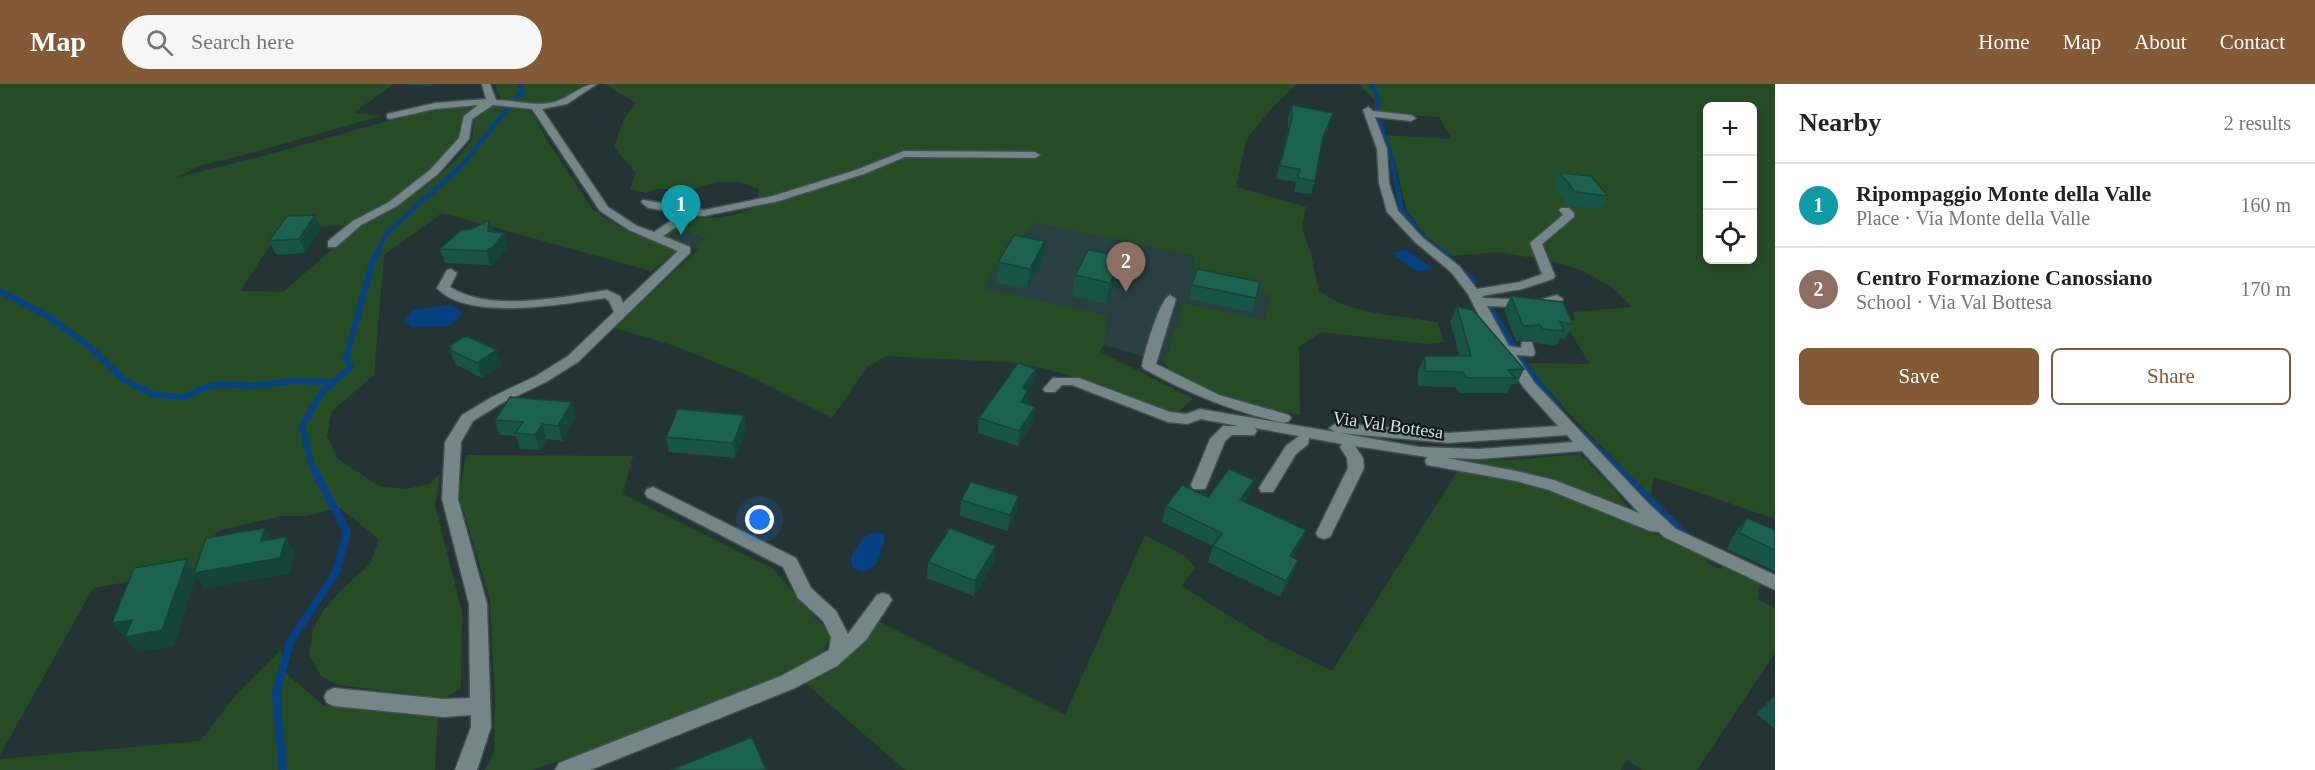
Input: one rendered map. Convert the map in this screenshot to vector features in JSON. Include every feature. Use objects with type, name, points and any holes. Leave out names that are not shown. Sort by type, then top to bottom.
[{"type":"street","points":[[486,84],[492,102]]},
{"type":"street","points":[[390,116],[454,103],[492,102],[536,108],[563,104],[593,84]]},
{"type":"street","points":[[400,113],[418,102]]},
{"type":"street","points":[[332,244],[357,224],[393,204],[434,172],[464,139],[467,118],[479,108],[492,102]]},
{"type":"street","points":[[466,770],[482,727],[478,604],[450,499],[453,442],[467,418],[573,359],[620,311],[690,246],[633,228],[604,209],[536,108]]},
{"type":"street","points":[[1411,118],[1369,112],[1382,149],[1384,183],[1393,212],[1419,240],[1455,268],[1473,293],[1505,350],[1529,385],[1670,533]]},
{"type":"street","points":[[647,202],[652,206],[704,213],[819,185],[904,154],[936,152],[1035,155]]},
{"type":"street","points":[[736,195],[748,204]]},
{"type":"street","points":[[1473,293],[1500,290],[1539,281],[1549,276],[1536,243],[1570,215],[1565,210]]},
{"type":"street","points":[[656,236],[692,211]]},
{"type":"street","points":[[451,273],[443,288],[451,296],[470,303],[546,301],[607,294],[615,299],[620,311]]},
{"type":"street","points":[[1473,293],[1499,284]]},
{"type":"street","points":[[1473,293],[1540,304],[1557,299]]},
{"type":"street","points":[[1170,299],[1163,325],[1151,349],[1149,366],[1204,396],[1237,407],[1348,429],[1448,438],[1571,430]]},
{"type":"street","points":[[1505,350],[1527,353],[1527,345]]},
{"type":"street","name":"Via Val Bottesa","points":[[1050,389],[1058,381],[1074,381],[1168,417],[1186,419],[1200,414],[1419,452],[1479,454],[1586,446]]},
{"type":"street","points":[[1198,485],[1218,439],[1228,430],[1237,429],[1348,447],[1516,476],[1574,493],[1634,516],[1775,583]]},
{"type":"street","points":[[1267,488],[1291,450],[1303,440]]},
{"type":"street","points":[[1324,533],[1356,468],[1355,458],[1348,447]]},
{"type":"street","points":[[653,493],[790,563],[804,593],[830,616],[840,637],[838,652]]},
{"type":"street","points":[[566,770],[788,682],[830,660],[859,634],[883,600]]},
{"type":"street","points":[[334,697],[443,708],[481,706]]},
{"type":"shaded area","points":[[1034,223],[1196,256],[1191,278],[1270,295],[1265,320],[1183,303],[1164,362],[1104,345],[1108,315],[982,288],[1013,245]]},
{"type":"shaded area","points":[[682,228],[706,237],[692,247],[668,237]]},
{"type":"green space","points":[[0,84],[394,84],[353,113],[381,116],[202,165],[175,178],[399,118],[486,103],[463,118],[459,139],[430,172],[390,203],[351,225],[281,229],[240,291],[283,292],[359,226],[424,188],[453,163],[472,140],[474,118],[492,105],[531,111],[550,145],[592,209],[620,227],[679,250],[651,271],[442,213],[384,255],[374,375],[332,411],[327,436],[337,458],[379,486],[406,489],[429,484],[440,474],[435,505],[462,612],[461,688],[445,698],[338,685],[321,676],[309,655],[313,630],[322,612],[341,590],[371,563],[379,539],[340,508],[305,516],[281,516],[217,531],[201,569],[93,588],[0,755]]},
{"type":"green space","points":[[495,84],[585,84],[554,102],[536,103],[501,100]]},
{"type":"green space","points":[[605,84],[1297,84],[1271,109],[1246,140],[1236,187],[1306,207],[1302,229],[1311,254],[1319,291],[1331,299],[1360,310],[1437,322],[1444,342],[1426,344],[1321,332],[1299,347],[1300,415],[1247,403],[1189,382],[1174,373],[1164,362],[1183,303],[1265,320],[1270,295],[1191,278],[1195,256],[1034,223],[1013,245],[983,288],[1108,315],[1104,345],[1099,351],[1193,399],[1176,414],[1096,382],[1021,363],[886,356],[867,367],[832,418],[749,376],[675,346],[615,328],[698,249],[692,247],[706,238],[682,229],[668,237],[661,235],[688,215],[707,218],[724,216],[758,206],[759,189],[740,182],[717,182],[694,189],[655,189],[646,193],[630,189],[636,173],[614,147],[623,121],[636,103]]},
{"type":"green space","points":[[1358,84],[1775,84],[1775,519],[1654,477],[1650,497],[1524,363],[1590,364],[1563,321],[1574,320],[1574,312],[1632,307],[1614,289],[1583,271],[1552,261],[1498,252],[1452,256],[1427,237],[1407,211],[1394,157],[1383,135],[1452,139],[1439,117],[1376,113],[1374,99]]},
{"type":"green space","points":[[1580,454],[1628,507],[1542,476],[1451,459],[1513,460]]},
{"type":"green space","points":[[466,455],[633,456],[623,494],[772,568],[831,635],[824,651],[809,662],[717,703],[608,745],[531,770],[485,770],[494,752],[495,701],[490,600],[459,496]]},
{"type":"green space","points":[[1459,469],[1524,482],[1621,517],[1708,559],[1706,563],[1720,569],[1723,564],[1761,582],[1757,599],[1775,608],[1775,653],[1697,770],[1642,770],[1627,760],[1621,770],[905,770],[804,682],[864,644],[878,621],[1065,715],[1145,535],[1185,556],[1196,568],[1181,586],[1267,639],[1332,671]]},
{"type":"green space","points":[[281,650],[284,672],[323,705],[438,718],[435,770],[0,770],[0,759],[200,741],[235,696]]},
{"type":"water","points":[[1406,250],[1433,268],[1418,272],[1391,253]]},
{"type":"water","points":[[448,305],[458,308],[462,313],[457,320],[447,326],[412,327],[404,320],[413,310]]},
{"type":"water","points":[[876,532],[883,534],[885,539],[876,564],[866,572],[854,569],[851,564],[852,555],[863,537]]},
{"type":"building","points":[[1292,105],[1333,113],[1323,137],[1315,181],[1298,178],[1300,169],[1280,166],[1292,118]]},
{"type":"building","points":[[1560,173],[1591,176],[1608,196],[1575,192]]},
{"type":"building","points":[[315,215],[299,239],[269,241],[287,216]]},
{"type":"building","points":[[489,220],[488,231],[504,233],[493,247],[486,251],[440,249],[461,230],[472,229]]},
{"type":"building","points":[[1014,235],[1045,241],[1030,269],[998,262]]},
{"type":"building","points":[[1088,250],[1122,256],[1110,283],[1075,275]]},
{"type":"building","points":[[1197,269],[1260,282],[1256,298],[1192,285]]},
{"type":"building","points":[[1511,296],[1563,302],[1573,324],[1560,322],[1564,331],[1542,329],[1540,325],[1523,326]]},
{"type":"building","points":[[1457,307],[1473,310],[1524,369],[1508,370],[1515,378],[1467,378],[1463,372],[1425,371],[1425,356],[1471,356]]},
{"type":"building","points":[[466,336],[497,350],[477,363],[450,350],[452,348],[449,346]]},
{"type":"building","points":[[1018,363],[1036,369],[1022,388],[1028,390],[1021,402],[1035,407],[1019,431],[979,418]]},
{"type":"building","points":[[510,397],[572,402],[558,426],[542,424],[535,435],[515,433],[523,422],[495,420]]},
{"type":"building","points":[[678,409],[744,415],[733,443],[666,437]]},
{"type":"building","points":[[1229,469],[1254,480],[1240,500],[1306,530],[1290,556],[1298,560],[1286,581],[1213,546],[1222,533],[1166,506],[1182,485],[1208,497]]},
{"type":"building","points":[[971,482],[1019,496],[1010,515],[961,500]]},
{"type":"building","points":[[1747,518],[1775,530],[1775,550],[1739,533]]},
{"type":"building","points":[[265,528],[261,541],[286,537],[280,558],[194,573],[206,538]]},
{"type":"building","points":[[950,528],[996,546],[975,581],[928,562]]},
{"type":"building","points":[[187,559],[162,630],[125,637],[132,620],[112,623],[134,568]]},
{"type":"building","points":[[752,737],[766,770],[671,770]]},
{"type":"waterway","points":[[377,253],[386,234],[464,163],[517,97],[523,93],[520,84]]},
{"type":"waterway","points":[[1371,84],[1378,96],[1378,116],[1391,157],[1402,211],[1424,238],[1443,253]]},
{"type":"waterway","points":[[1441,251],[1473,281]]},
{"type":"waterway","points":[[317,475],[312,466],[302,426],[323,391],[351,367],[346,358],[372,263],[377,253]]},
{"type":"waterway","points":[[0,291],[51,318],[91,348],[124,380],[155,395],[184,397],[206,387],[224,384],[254,386],[292,381],[333,382]]},
{"type":"waterway","points":[[1490,307],[1515,349]]},
{"type":"waterway","points":[[1521,360],[1562,413]]},
{"type":"waterway","points":[[1578,429],[1625,475]]},
{"type":"waterway","points":[[283,770],[276,694],[290,642],[336,572],[347,532],[316,474]]},
{"type":"waterway","points":[[1623,474],[1685,535]]},
{"type":"place","name":"Ripompaggio Monte della Valle","points":[[681,235]]},
{"type":"place","name":"Centro Formazione Canossiano","points":[[1126,292]]}]
